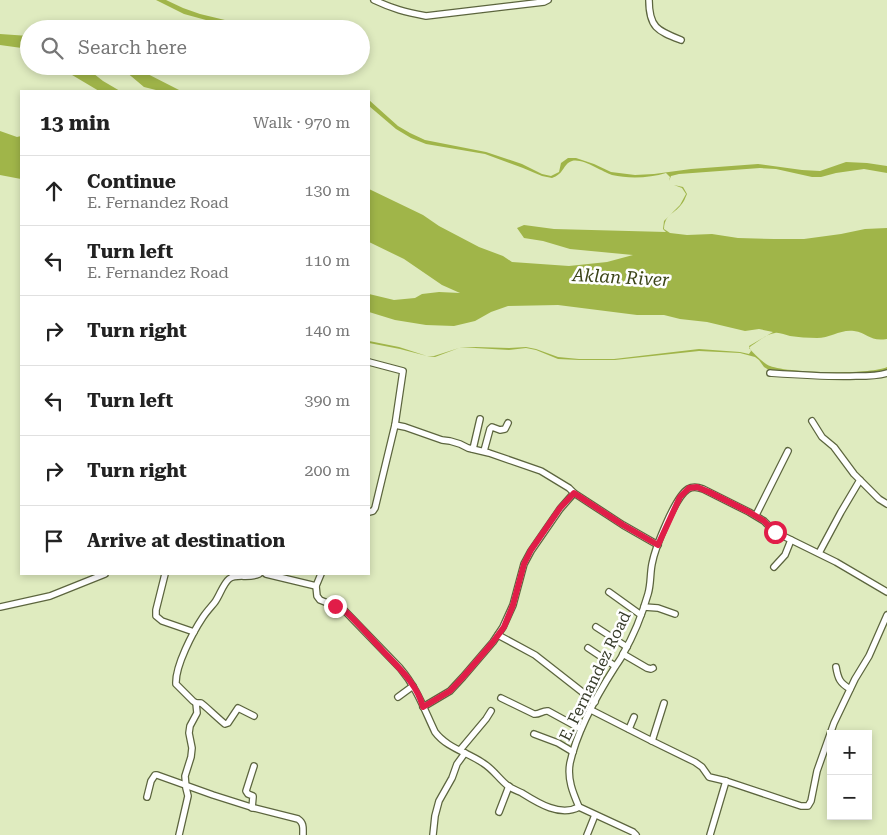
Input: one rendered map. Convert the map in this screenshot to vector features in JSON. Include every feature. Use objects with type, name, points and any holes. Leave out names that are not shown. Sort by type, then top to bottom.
[{"type":"street","points":[[374,0],[410,14],[426,16],[548,0]]},
{"type":"street","points":[[649,0],[650,15],[655,27],[681,40]]},
{"type":"street","points":[[370,362],[404,371],[395,425],[375,508],[370,512]]},
{"type":"street","points":[[770,373],[871,376],[887,373]]},
{"type":"street","points":[[473,449],[480,419]]},
{"type":"street","points":[[812,421],[822,437],[834,447],[860,480],[879,500],[887,504]]},
{"type":"street","points":[[484,451],[490,429],[492,427],[500,430],[505,429],[508,423]]},
{"type":"street","points":[[395,425],[468,448],[484,451],[542,471],[623,525],[658,545]]},
{"type":"street","points":[[756,515],[788,451]]},
{"type":"street","points":[[819,553],[860,480]]},
{"type":"street","name":"E. Fernandez Road","points":[[579,807],[568,773],[573,752],[581,729],[615,666],[624,654],[636,629],[650,589],[652,564],[658,545],[680,497],[689,488],[697,487],[703,489],[756,515],[775,532],[819,553],[887,592]]},
{"type":"street","points":[[423,707],[450,691],[504,627],[513,605],[524,564],[531,550],[560,508],[574,493]]},
{"type":"street","points":[[774,567],[785,555],[791,540]]},
{"type":"street","points":[[0,608],[50,596],[102,575]]},
{"type":"street","points":[[165,575],[156,616],[162,621],[194,632]]},
{"type":"street","points":[[254,716],[238,708],[228,723],[225,724],[204,705],[193,701],[178,687],[176,675],[194,632],[228,580],[236,576],[256,575]]},
{"type":"street","points":[[270,575],[316,586]]},
{"type":"street","points":[[321,575],[316,586],[317,596],[320,600],[343,609],[400,668],[422,701],[423,707],[438,736],[449,745],[483,762],[509,786],[544,805],[560,810],[573,810],[579,807],[636,835]]},
{"type":"street","points":[[609,592],[640,615]]},
{"type":"street","points":[[644,608],[658,608],[675,614]]},
{"type":"street","points":[[591,710],[696,762],[709,776],[801,806],[808,806],[811,801],[824,748],[834,723],[869,656],[887,615]]},
{"type":"street","points":[[596,627],[627,647]]},
{"type":"street","points":[[498,635],[535,655],[595,702]]},
{"type":"street","points":[[588,648],[615,666]]},
{"type":"street","points":[[624,654],[648,668],[652,668]]},
{"type":"street","points":[[836,667],[838,679],[850,690]]},
{"type":"street","points":[[398,697],[413,686]]},
{"type":"street","points":[[502,698],[534,714],[548,711],[581,729]]},
{"type":"street","points":[[179,835],[188,796],[185,776],[192,748],[188,733],[197,714],[196,703]]},
{"type":"street","points":[[652,741],[664,703]]},
{"type":"street","points":[[433,835],[439,801],[452,778],[463,752],[491,711]]},
{"type":"street","points":[[628,729],[634,718]]},
{"type":"street","points":[[534,734],[558,743],[573,752]]},
{"type":"street","points":[[252,808],[253,796],[248,794],[246,790],[254,766]]},
{"type":"street","points":[[147,797],[151,781],[157,775],[213,796],[298,819],[302,822],[303,835]]},
{"type":"street","points":[[710,835],[726,780]]},
{"type":"street","points":[[499,812],[509,786]]},
{"type":"street","points":[[587,835],[595,815]]},
{"type":"water","points":[[156,0],[166,0],[200,14],[225,20],[206,20],[184,14]]},
{"type":"water","points":[[0,34],[20,35],[20,48],[0,45]]},
{"type":"water","points":[[72,75],[95,75],[118,90],[97,90]]},
{"type":"water","points":[[130,75],[150,75],[179,90],[156,90],[144,87]]},
{"type":"water","points":[[370,101],[398,126],[425,140],[486,152],[551,176],[559,172],[561,163],[568,158],[576,158],[611,172],[635,175],[758,164],[820,171],[846,162],[887,166],[887,173],[864,169],[812,177],[776,169],[760,168],[679,174],[671,176],[669,181],[670,177],[666,173],[653,176],[625,177],[612,175],[587,163],[572,161],[552,178],[485,154],[426,144],[396,129],[370,107]]},
{"type":"water","points":[[0,131],[20,136],[20,179],[0,175]]},
{"type":"water","points":[[674,185],[683,187],[687,194],[682,204],[670,215],[680,205],[686,194],[682,188]]},
{"type":"water","name":"Aklan River","points":[[370,189],[423,215],[439,226],[479,247],[503,256],[512,262],[569,266],[607,262],[633,255],[570,249],[543,241],[524,238],[517,228],[524,225],[554,229],[666,232],[663,229],[664,221],[670,215],[666,220],[664,229],[670,233],[687,235],[712,234],[738,238],[804,239],[865,229],[887,228],[887,339],[881,340],[854,331],[840,332],[817,338],[790,336],[780,333],[767,335],[773,332],[759,329],[745,331],[664,315],[637,315],[558,305],[508,306],[491,312],[475,321],[454,326],[426,325],[395,320],[370,312],[370,294],[394,300],[415,298],[422,294],[439,292],[460,293],[442,285],[404,259],[370,242]]},
{"type":"water","points":[[370,341],[399,347],[427,356],[370,343]]},
{"type":"water","points":[[526,347],[536,349],[558,357],[579,359],[614,359],[699,349],[740,352],[749,354],[750,350],[767,365],[779,368],[810,372],[847,372],[878,370],[887,367],[887,371],[877,374],[832,375],[772,372],[764,367],[755,357],[740,353],[699,351],[615,360],[579,360],[558,359],[526,348],[509,350],[459,348]]},
{"type":"water","points":[[459,348],[435,357],[427,356],[434,356]]},
{"type":"route","points":[[335,606],[343,609],[408,677],[422,701],[423,707],[450,691],[504,627],[513,605],[524,564],[531,550],[560,508],[574,493],[658,545],[680,497],[689,488],[697,487],[756,515],[775,532]]}]
